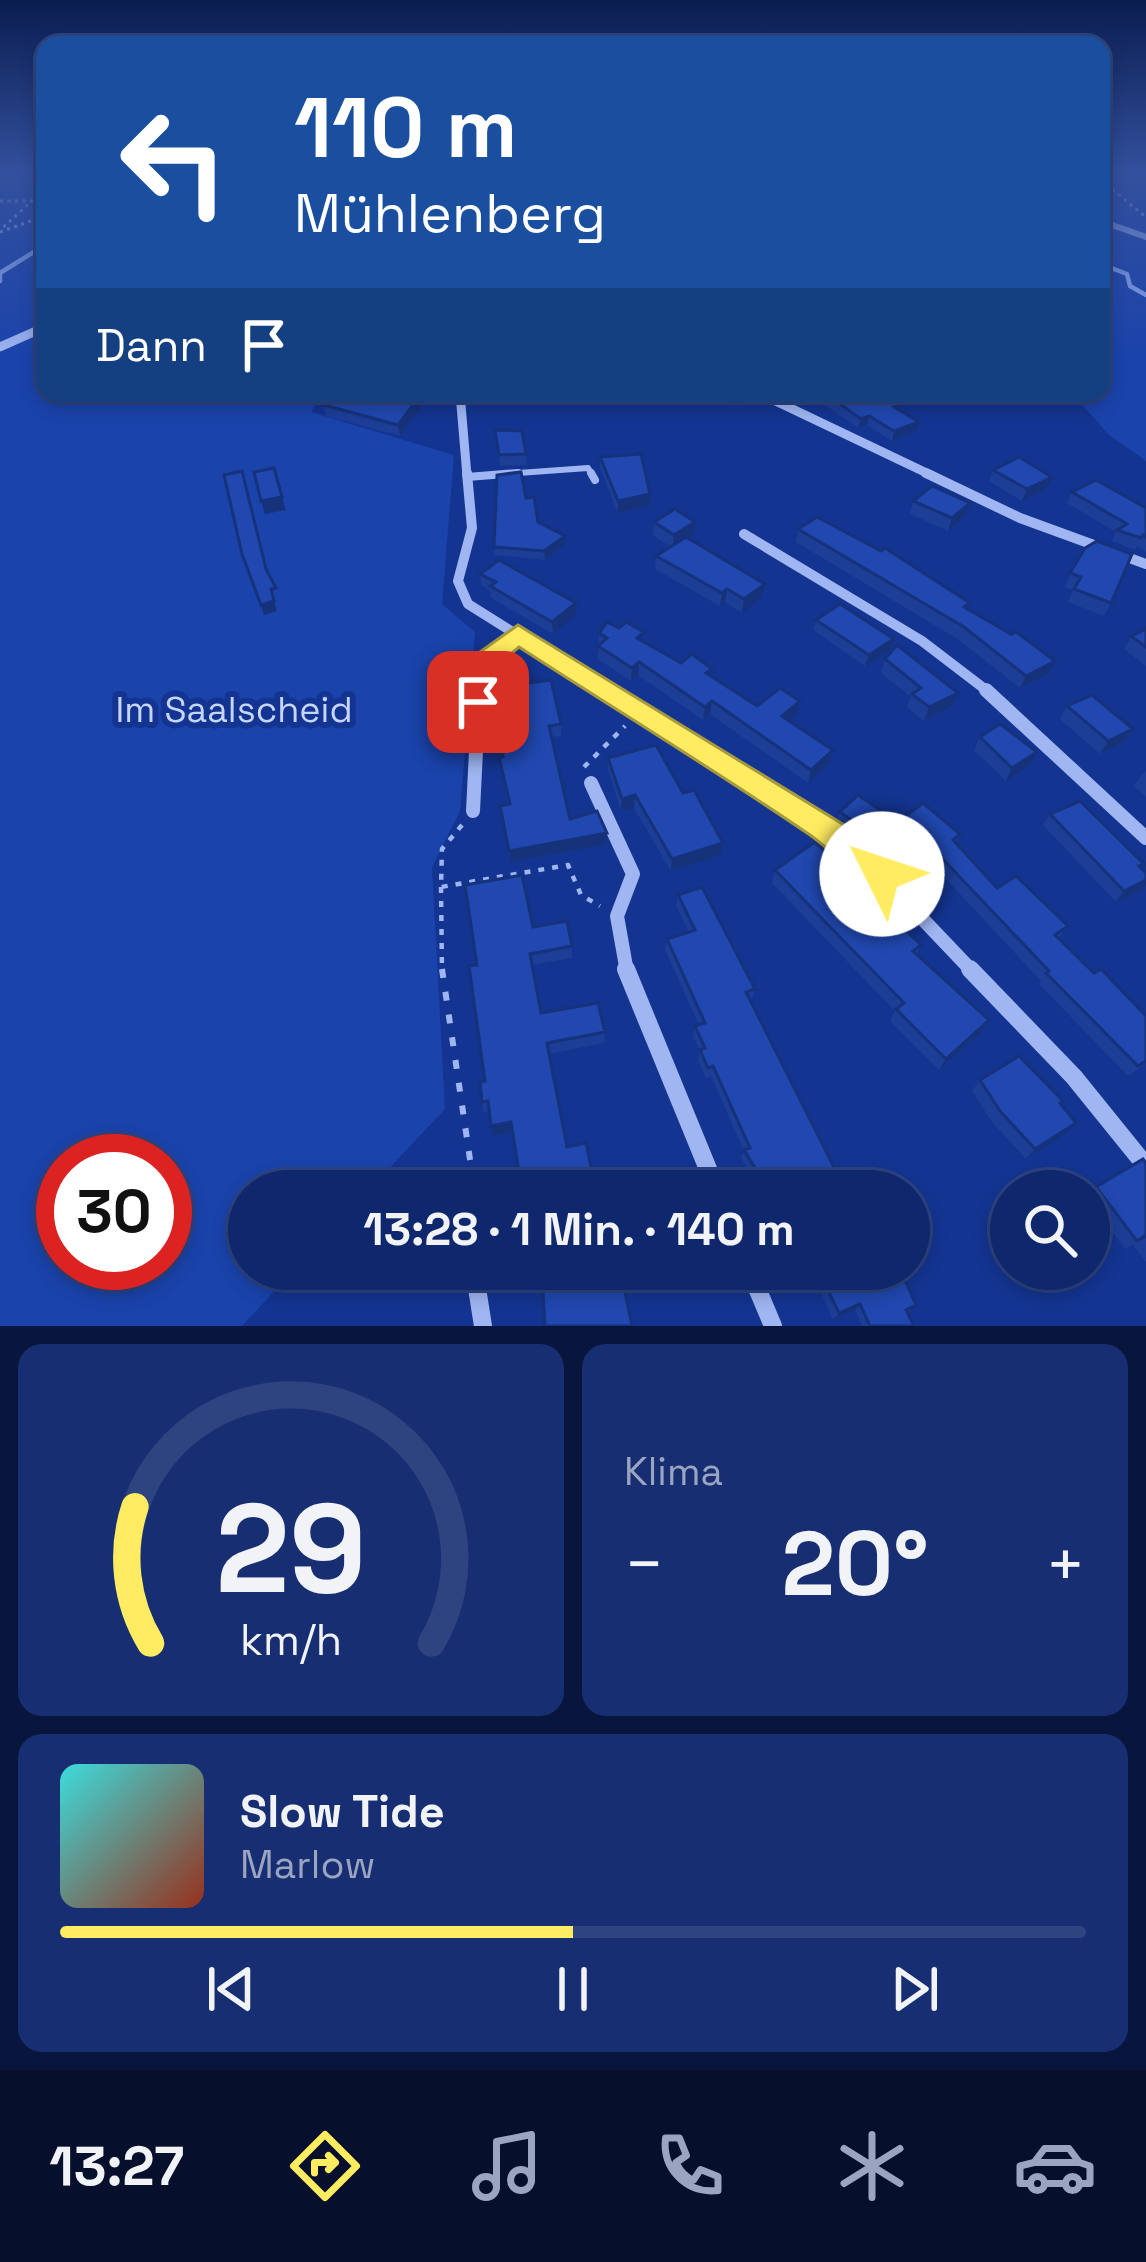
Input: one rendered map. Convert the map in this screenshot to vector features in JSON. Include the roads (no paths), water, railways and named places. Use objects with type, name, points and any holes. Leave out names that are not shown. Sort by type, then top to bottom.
[{"type":"street","points":[[0,347],[36,331]]},
{"type":"street","points":[[461,402],[472,528],[458,581],[468,604],[856,849],[988,983],[1146,1166]]},
{"type":"street","points":[[778,402],[1020,518],[1146,564]]},
{"type":"street","points":[[743,534],[922,641],[973,678],[1146,838]]},
{"type":"street","points":[[473,812],[480,666],[518,634]]},
{"type":"street","points":[[592,783],[634,874],[616,916],[625,967],[708,1170]]},
{"type":"street","points":[[477,1290],[483,1326]]},
{"type":"street","points":[[758,1290],[773,1326]]},
{"type":"lane","points":[[467,477],[588,468],[595,480]]},
{"type":"waterway","points":[[0,281],[0,273],[36,251]]},
{"type":"waterway","points":[[1110,267],[1127,274],[1130,286],[1146,295]]},
{"type":"park label","name":"Im Saalscheid","points":[[234,710]]}]
